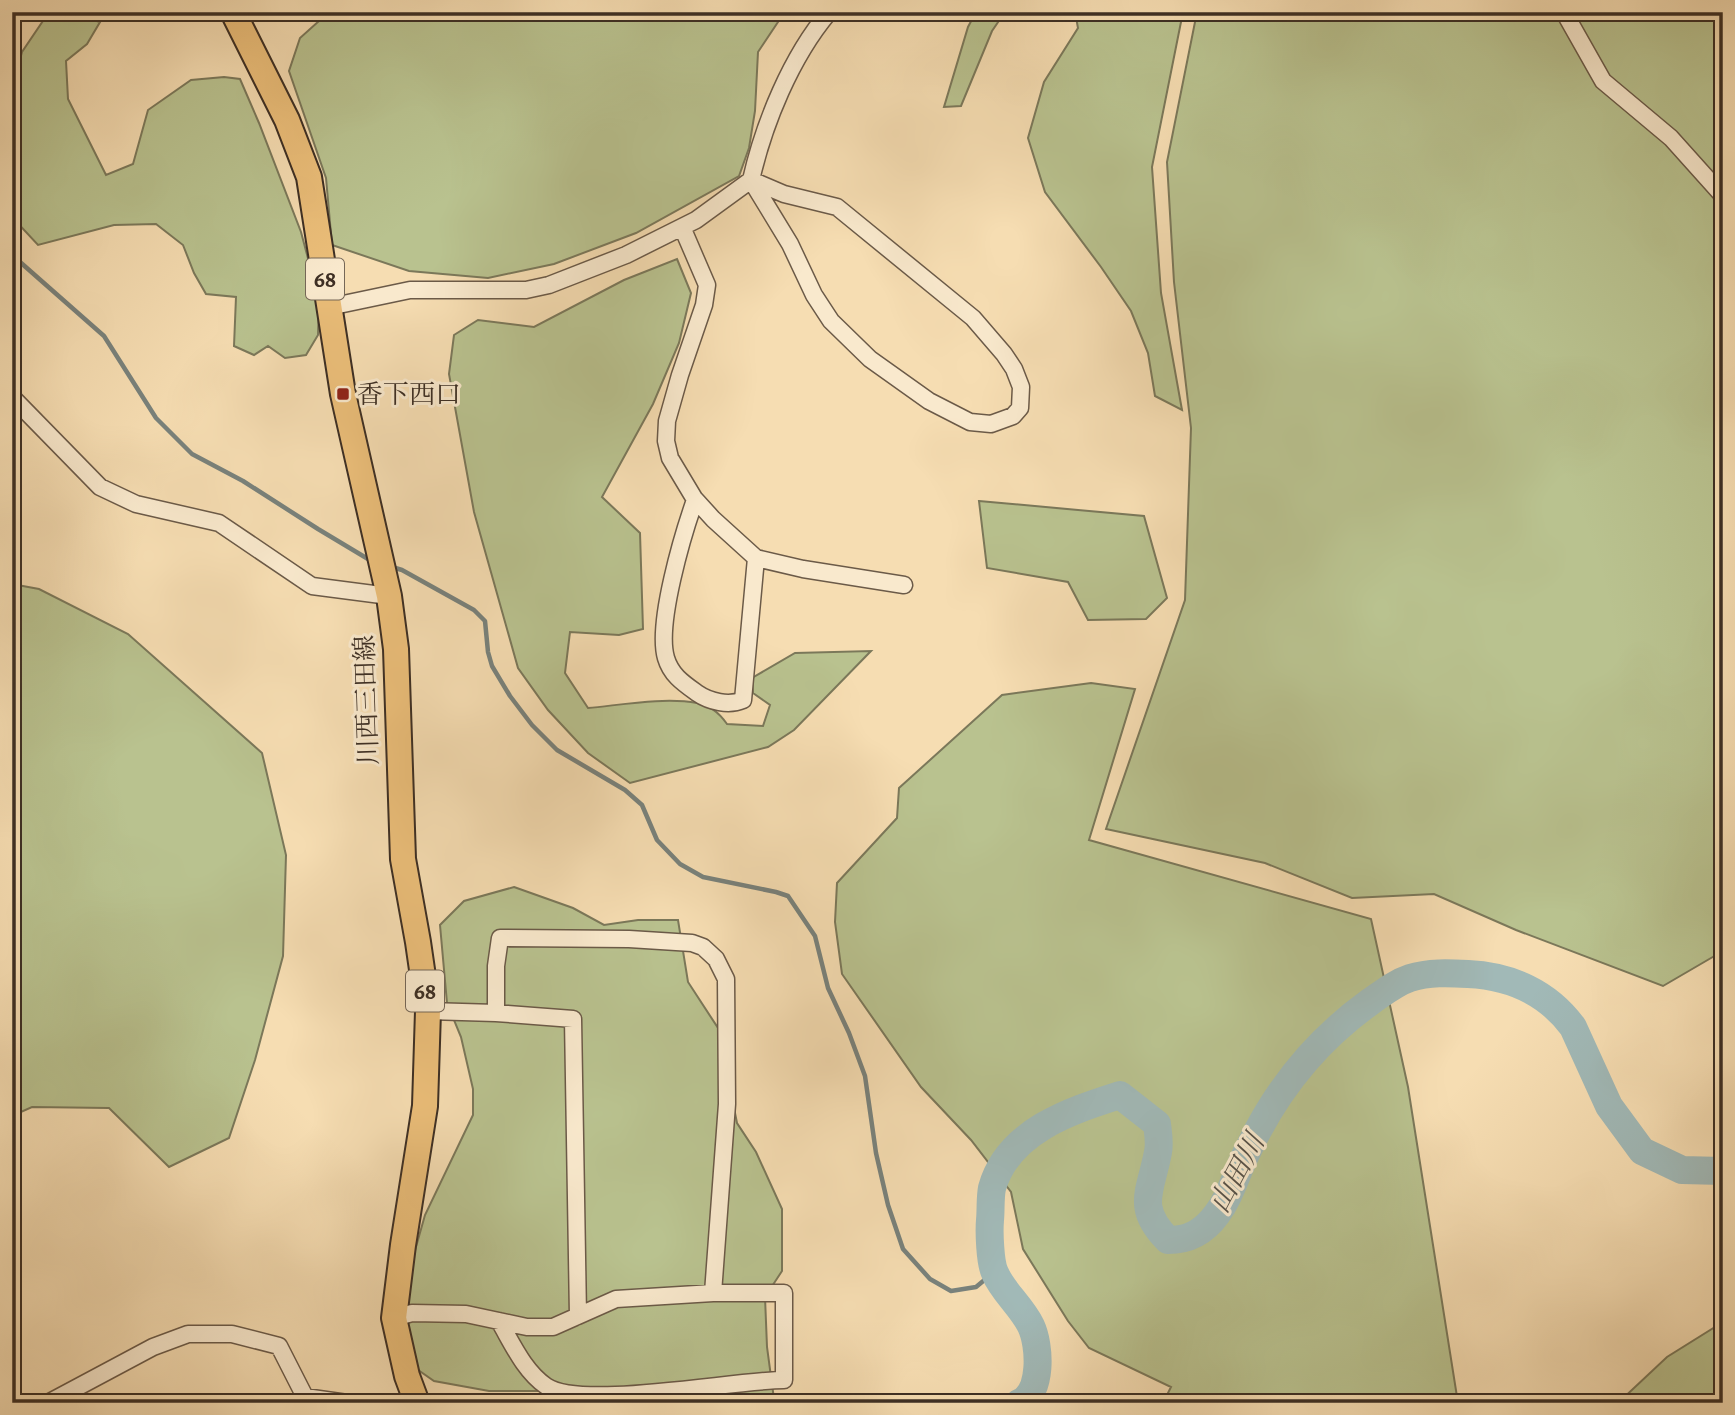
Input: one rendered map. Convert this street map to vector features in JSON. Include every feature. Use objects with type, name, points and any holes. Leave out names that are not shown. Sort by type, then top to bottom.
[{"type":"main road","name":"川西三田線","points":[[233,12],[287,120],[309,177],[343,394],[385,577],[396,649],[403,859],[428,1012],[425,1106],[394,1318],[407,1376],[417,1403]]},
{"type":"street","points":[[329,307],[410,289],[526,289],[549,285],[626,255],[696,220],[751,180],[757,154],[783,90],[802,50],[829,12]]},
{"type":"street","points":[[1564,12],[1603,80],[1671,138],[1723,196]]},
{"type":"street","points":[[751,180],[784,194],[837,207],[973,318],[1014,369],[1021,387],[1020,408],[1013,416],[991,424],[970,422],[929,401],[870,359],[831,321],[814,295],[790,244],[751,180]]},
{"type":"street","points":[[682,227],[707,285],[705,305],[667,421],[666,441],[670,458],[695,500],[757,558],[803,569],[904,585]]},
{"type":"street","points":[[12,397],[100,487],[135,504],[219,523],[312,586],[385,577]]},
{"type":"street","points":[[695,500],[684,532],[671,589],[666,628],[666,657],[677,679],[705,698],[733,704],[743,700],[757,558]]},
{"type":"street","points":[[496,1013],[496,966],[500,937],[692,943],[703,947],[716,959],[726,979],[727,1104],[713,1293]]},
{"type":"street","points":[[428,1012],[496,1013],[573,1019],[578,1316]]},
{"type":"street","points":[[394,1318],[412,1313],[466,1314],[499,1321],[527,1327],[553,1327],[616,1299],[713,1293],[784,1293],[784,1380],[629,1394],[570,1394],[547,1387],[529,1370],[499,1321]]},
{"type":"street","points":[[48,1403],[153,1347],[188,1334],[232,1334],[279,1346],[305,1398],[347,1403]]},
{"type":"green space","points":[[49,12],[67,12],[100,22],[87,44],[66,61],[68,99],[106,175],[133,164],[148,110],[191,80],[224,77],[240,79],[301,232],[319,300],[318,335],[306,355],[285,358],[268,346],[254,355],[234,346],[236,297],[206,294],[183,245],[156,224],[114,225],[38,245],[12,217],[12,89],[22,52]]},
{"type":"green space","points":[[329,12],[471,12],[501,17],[509,12],[782,12],[782,16],[758,52],[755,111],[749,148],[739,176],[636,233],[554,264],[488,278],[409,271],[332,245],[326,178],[289,71],[300,38]]},
{"type":"green space","points":[[976,12],[1005,12],[992,31],[961,106],[944,107],[968,27]]},
{"type":"green space","points":[[1075,12],[1183,12],[1152,167],[1161,293],[1182,410],[1155,396],[1148,353],[1131,311],[1045,192],[1028,138],[1044,82],[1078,28]]},
{"type":"green space","points":[[1197,12],[1723,12],[1723,951],[1663,986],[1516,930],[1434,894],[1352,898],[1265,863],[1106,829],[1185,600],[1191,428],[1174,282],[1167,162]]},
{"type":"green space","points":[[677,259],[691,293],[679,343],[653,404],[602,497],[640,533],[643,629],[619,635],[570,632],[565,673],[588,708],[684,701],[710,708],[727,724],[763,726],[770,705],[753,693],[752,678],[795,653],[871,651],[794,730],[768,747],[630,783],[588,753],[548,710],[518,668],[474,512],[449,374],[454,335],[478,320],[534,327],[624,280]]},
{"type":"green space","points":[[979,501],[1144,516],[1167,598],[1146,619],[1088,620],[1068,582],[987,568]]},
{"type":"green space","points":[[12,584],[39,589],[128,634],[262,753],[286,855],[283,956],[255,1060],[229,1138],[169,1167],[109,1108],[32,1107],[12,1116]]},
{"type":"green space","points":[[1091,683],[1135,689],[1089,840],[1371,919],[1408,1087],[1458,1403],[1163,1403],[1171,1387],[1089,1348],[1068,1321],[1023,1249],[1011,1192],[971,1140],[921,1087],[842,974],[835,922],[837,883],[897,818],[899,788],[1002,695]]},
{"type":"green space","points":[[514,887],[573,908],[604,925],[638,920],[678,920],[688,982],[718,1028],[737,1123],[756,1152],[782,1209],[782,1271],[765,1297],[767,1347],[774,1399],[764,1403],[604,1403],[551,1391],[489,1391],[434,1381],[411,1365],[401,1300],[425,1215],[473,1115],[473,1089],[461,1037],[447,1003],[440,925],[464,901]]},
{"type":"green space","points":[[1723,1322],[1723,1403],[1618,1403],[1667,1357]]},
{"type":"waterway","points":[[12,249],[20,262],[104,336],[156,418],[192,454],[243,481],[373,562]]},
{"type":"waterway","points":[[392,567],[474,610],[485,621],[492,666],[532,725],[557,750],[625,790],[642,805],[657,840],[680,864],[703,877],[788,896],[815,936],[828,988],[865,1076],[876,1153],[888,1205],[903,1249],[930,1279],[951,1291],[976,1287],[994,1272]]},
{"type":"waterway","name":"山田川","points":[[1019,1403],[1027,1398],[1036,1379],[1036,1345],[1031,1326],[995,1273],[990,1239],[992,1188],[1000,1168],[1012,1152],[1043,1126],[1081,1108],[1120,1095],[1157,1124],[1159,1149],[1148,1198],[1152,1218],[1168,1240],[1196,1234],[1207,1226],[1222,1206],[1260,1126],[1300,1067],[1351,1017],[1389,988],[1410,978],[1439,973],[1484,975],[1514,983],[1540,996],[1573,1027],[1609,1106],[1642,1151],[1682,1170],[1723,1171]]},
{"type":"place","name":"香下西口","points":[[343,394]]}]
